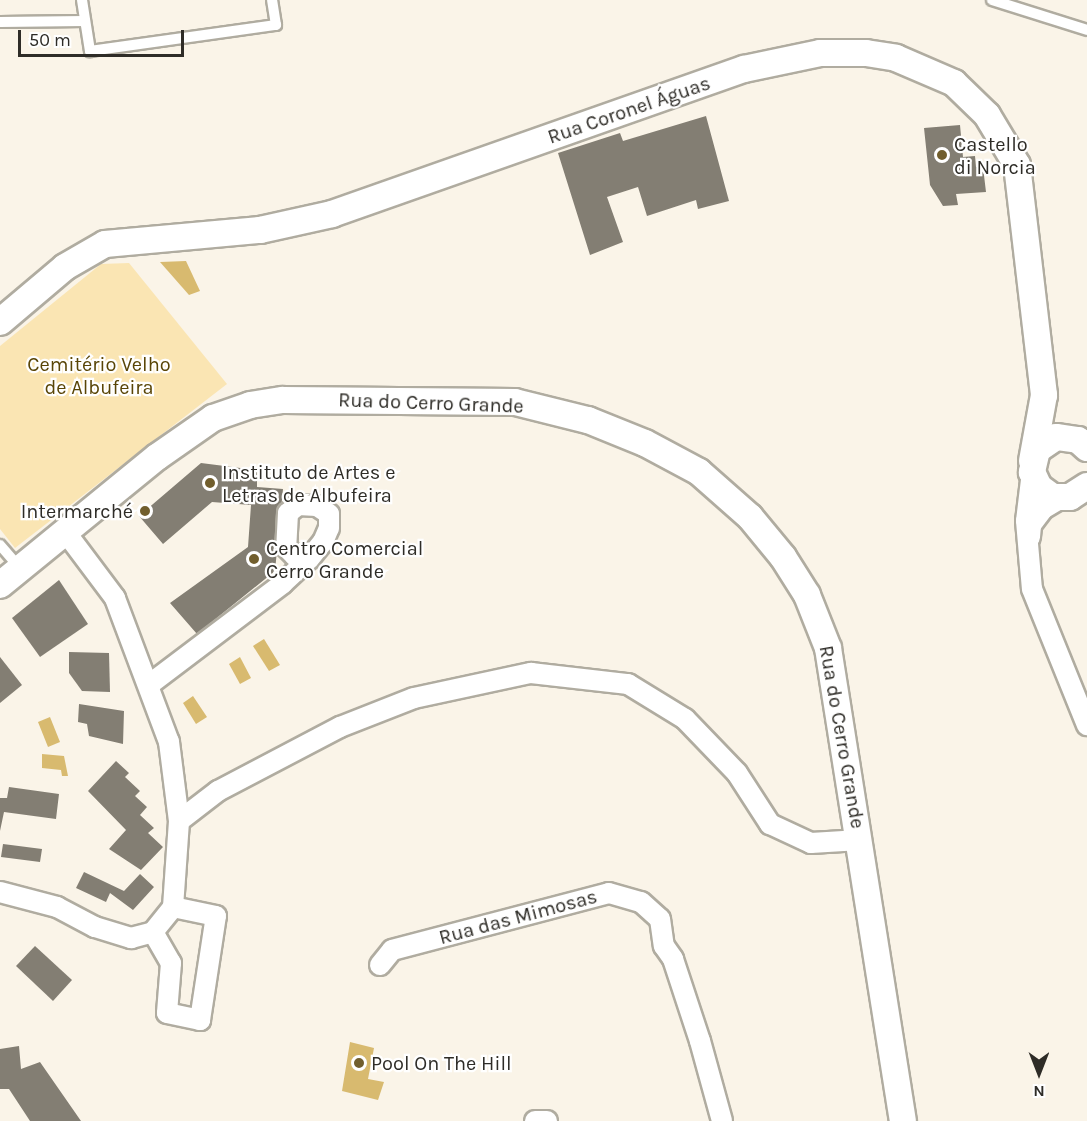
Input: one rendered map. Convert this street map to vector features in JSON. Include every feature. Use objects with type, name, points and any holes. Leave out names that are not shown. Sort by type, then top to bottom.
[{"type":"street","name":"Rua Coronel Águas","points":[[0,322],[65,267],[105,244],[260,230],[332,214],[744,69],[820,53],[866,53],[896,58],[954,83],[974,99],[1000,133],[1017,165],[1025,206],[1044,395]]},
{"type":"street","points":[[1044,395],[1049,410],[1082,444]]},
{"type":"street","points":[[1044,395],[1026,520],[1032,589],[1087,725]]},
{"type":"street","name":"Rua do Cerro Grande","points":[[0,585],[64,531],[213,418],[250,405],[283,400],[515,402],[588,420],[645,443],[699,472],[750,517],[783,557],[807,595],[828,648],[903,1121]]},
{"type":"street","points":[[1076,494],[1039,487],[1032,467],[1045,442],[1082,444]]},
{"type":"street","points":[[1028,545],[1031,525],[1043,509],[1076,494]]},
{"type":"street","points":[[150,684],[282,584],[309,559],[329,528],[329,513],[317,506],[298,505],[288,513],[282,584]]},
{"type":"street","points":[[0,891],[57,907],[94,927],[131,938],[153,932],[173,907],[179,821],[169,742],[150,684],[115,598],[64,531]]},
{"type":"street","points":[[285,535],[286,548],[295,556],[309,559]]},
{"type":"street","points":[[179,821],[218,791],[340,727],[414,698],[531,673],[628,684],[685,719],[737,773],[770,824],[811,843],[860,840]]},
{"type":"street","name":"Rua das Mimosas","points":[[381,965],[392,950],[609,893],[641,903],[660,919],[664,946],[696,1031],[722,1121]]},
{"type":"street","points":[[153,932],[171,963],[167,1013],[200,1020],[216,916],[173,907]]},
{"type":"street","points":[[535,1121],[547,1121]]},
{"type":"lane","points":[[82,0],[90,51],[276,25],[272,0]]},
{"type":"lane","points":[[992,0],[1087,30]]},
{"type":"lane","points":[[0,22],[85,21]]},
{"type":"lane","points":[[0,545],[20,568]]},
{"type":"green space","name":"Cemitério Velho de Albufeira","points":[[129,263],[227,384],[15,548],[0,529],[0,346],[101,264]]},
{"type":"shaded area","points":[[186,261],[200,291],[189,295],[160,262]]},
{"type":"shaded area","points":[[264,639],[280,665],[269,671],[253,646]]},
{"type":"shaded area","points":[[240,657],[251,678],[240,684],[229,664]]},
{"type":"shaded area","points":[[193,696],[207,717],[196,724],[183,703]]},
{"type":"shaded area","points":[[50,717],[60,742],[48,747],[38,722]]},
{"type":"shaded area","points":[[42,754],[64,756],[68,776],[62,776],[61,770],[42,768]]},
{"type":"shaded area","name":"Pool On The Hill","points":[[350,1042],[374,1048],[368,1079],[384,1082],[378,1100],[342,1091]]},
{"type":"building","points":[[706,116],[729,201],[698,209],[696,200],[647,216],[638,187],[607,197],[623,242],[590,255],[558,153],[620,133],[623,141]]},
{"type":"building","points":[[960,125],[963,157],[975,156],[976,167],[983,167],[986,192],[956,194],[958,205],[943,206],[930,185],[924,128]]},
{"type":"building","name":"Centro Comercial Cerro Grande","points":[[201,463],[257,470],[257,487],[283,489],[275,571],[197,634],[170,603],[248,547],[251,505],[212,502],[163,544],[139,516]]},
{"type":"building","points":[[59,580],[88,624],[40,657],[12,618]]},
{"type":"building","points":[[69,652],[109,653],[110,692],[82,691],[69,673]]},
{"type":"building","points":[[0,657],[22,685],[0,703]]},
{"type":"building","points":[[79,704],[124,711],[123,744],[89,736],[87,724],[78,722]]},
{"type":"building","points":[[116,761],[129,773],[125,777],[140,791],[135,796],[147,807],[140,815],[154,828],[148,833],[163,847],[141,870],[109,849],[126,830],[88,791]]},
{"type":"building","points":[[9,787],[59,794],[56,819],[4,812],[0,831],[0,798],[7,798]]},
{"type":"building","points":[[3,844],[42,849],[40,862],[1,857]]},
{"type":"building","points":[[84,872],[124,891],[140,874],[154,887],[133,910],[110,893],[106,902],[76,888]]},
{"type":"building","points":[[35,946],[72,980],[53,1001],[16,966]]},
{"type":"building","points":[[19,1046],[21,1069],[40,1062],[81,1121],[30,1121],[9,1089],[0,1089],[0,1049]]},
{"type":"place","name":"Castello di Norcia","points":[[942,155]]},
{"type":"place","name":"Instituto de Artes e Letras de Albufeira","points":[[210,483]]},
{"type":"place","name":"Intermarché","points":[[145,511]]},
{"type":"place","name":"Centro Comercial Cerro Grande","points":[[254,559]]},
{"type":"place","name":"Pool On The Hill","points":[[359,1063]]}]
